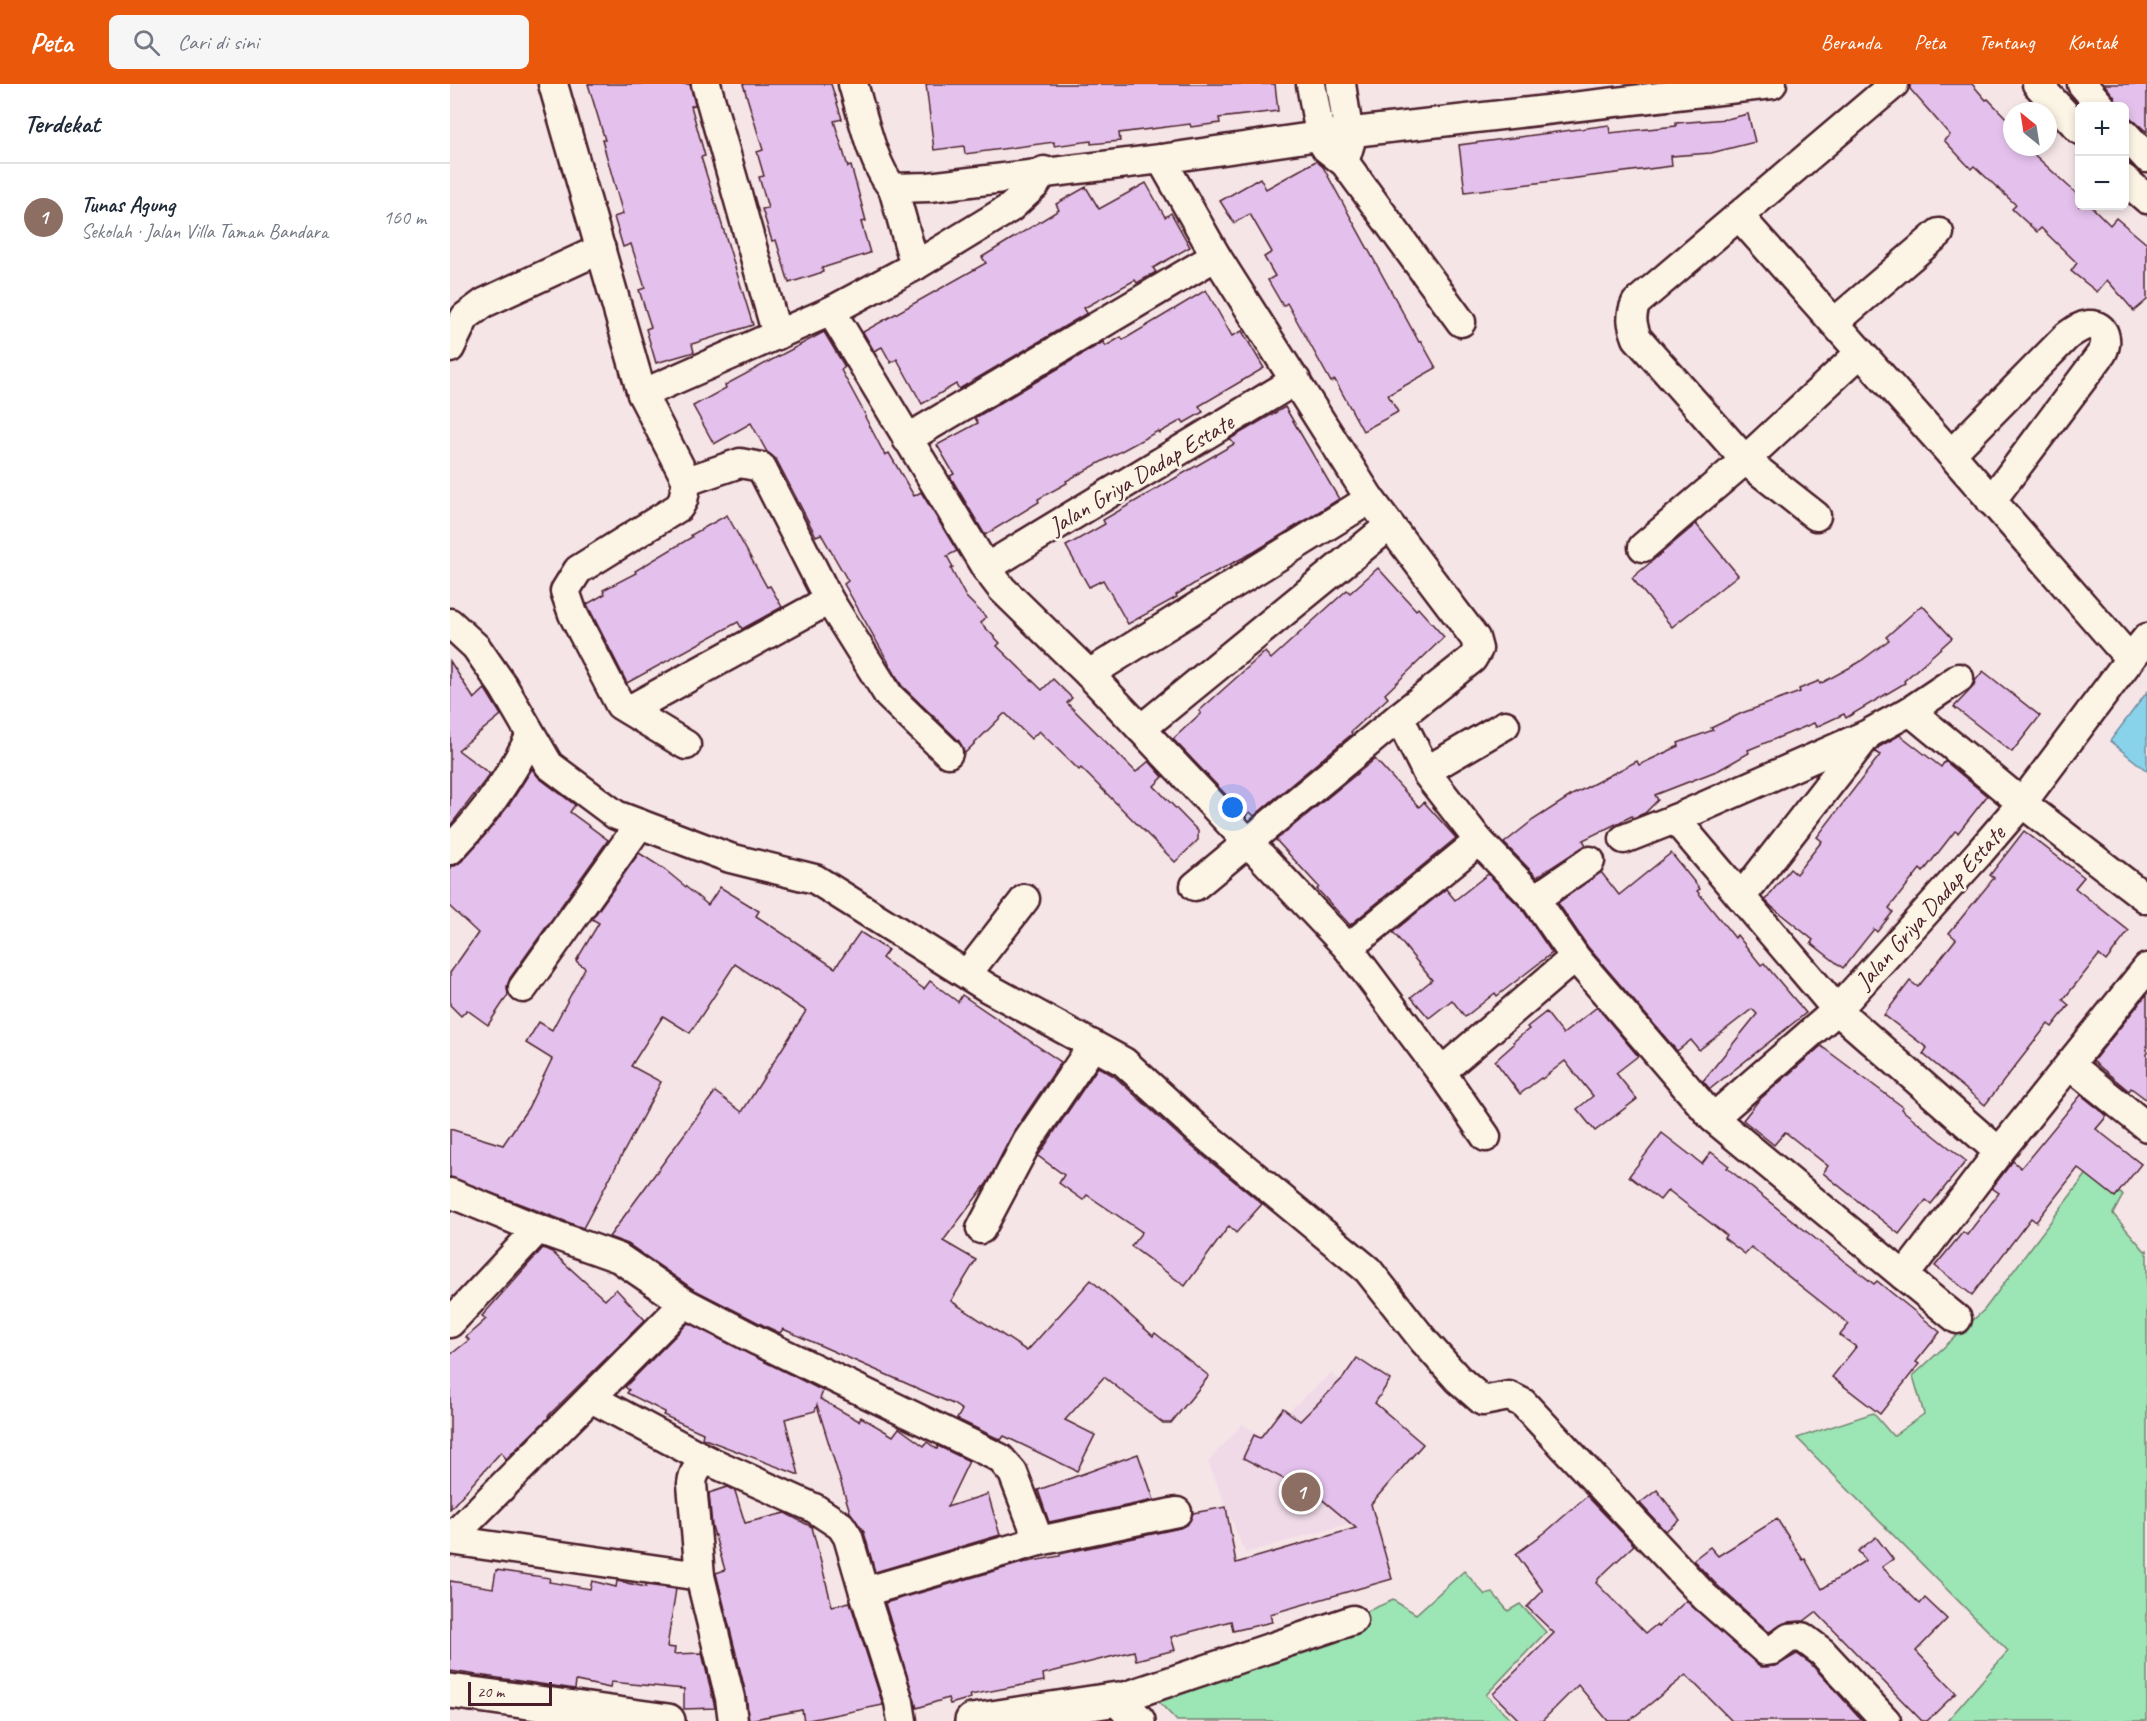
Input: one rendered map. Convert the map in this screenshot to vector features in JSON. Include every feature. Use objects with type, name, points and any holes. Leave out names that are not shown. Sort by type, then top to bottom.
[{"type":"street","points":[[553,84],[642,394],[687,481],[679,507],[578,570],[565,591],[573,614],[620,705],[686,745]]},
{"type":"street","points":[[706,84],[777,335]]},
{"type":"street","points":[[853,84],[877,159],[885,179],[893,188],[915,266]]},
{"type":"street","points":[[1311,84],[1319,136],[1326,148],[1345,164],[1461,322]]},
{"type":"street","points":[[1341,84],[1350,143],[1345,164]]},
{"type":"street","points":[[893,188],[929,187],[1044,171],[1161,159],[1319,136],[1772,84]]},
{"type":"street","points":[[1816,516],[1744,460],[1637,338],[1631,320],[1632,312],[1636,303],[1894,84]]},
{"type":"street","points":[[2037,84],[2075,126]]},
{"type":"street","points":[[2082,84],[2098,102]]},
{"type":"street","points":[[2129,138],[2147,158]]},
{"type":"street","points":[[1161,159],[1216,256],[1370,499],[1475,638],[1478,649],[1472,659],[1398,717],[1195,886]]},
{"type":"street","points":[[642,394],[831,311],[915,266],[1010,208],[1035,185],[1044,171]]},
{"type":"street","points":[[2129,183],[2147,199]]},
{"type":"street","name":"Jalan Griya Dadap Estate","points":[[1713,1118],[1837,1010],[2022,803],[2139,649],[1991,501],[1739,216]]},
{"type":"street","points":[[1834,322],[1939,233]]},
{"type":"street","points":[[450,348],[465,317],[484,303],[601,249]]},
{"type":"street","points":[[907,439],[1216,256]]},
{"type":"street","points":[[831,311],[986,568],[1002,589],[1089,674],[1348,948],[1441,1072],[1486,1137]]},
{"type":"street","points":[[1951,454],[2067,336],[2088,325],[2101,330],[2106,342],[2102,353],[1991,501]]},
{"type":"street","points":[[1643,547],[1744,460],[1860,353]]},
{"type":"street","name":"Jalan Griya Dadap Estate","points":[[986,568],[1296,380]]},
{"type":"street","points":[[687,481],[740,463],[761,467],[829,600],[890,696],[948,753]]},
{"type":"street","points":[[1089,674],[1370,499]]},
{"type":"street","points":[[1141,729],[1389,526]]},
{"type":"street","points":[[629,710],[829,600]]},
{"type":"street","points":[[450,622],[476,647],[504,686],[549,765],[616,815],[729,858],[815,879],[966,974],[1124,1062],[1196,1128],[1368,1270],[1424,1341],[1458,1379],[1483,1401],[1509,1396],[1523,1403],[1705,1597],[1756,1643],[1766,1651],[1773,1650],[1789,1638],[1802,1636],[1822,1652],[1886,1721]]},
{"type":"street","points":[[1624,839],[1868,735],[1910,711],[1959,678]]},
{"type":"street","name":"Jalan Griya Dadap Estate","points":[[1910,711],[2022,803],[2147,898]]},
{"type":"street","points":[[1398,717],[1426,771],[1479,841],[1535,900],[1575,957],[1713,1118],[1957,1319]]},
{"type":"street","points":[[1426,771],[1505,725]]},
{"type":"street","points":[[450,850],[488,806],[518,762],[531,735]]},
{"type":"street","points":[[1742,896],[1868,735]]},
{"type":"street","name":"Jalan Griya Dadap Estate","points":[[1675,819],[1837,1010],[1999,1152]]},
{"type":"street","points":[[523,988],[640,824]]},
{"type":"street","points":[[1348,948],[1479,841]]},
{"type":"street","points":[[1535,900],[1590,861]]},
{"type":"street","points":[[966,974],[1026,899]]},
{"type":"street","points":[[1441,1072],[1575,957]]},
{"type":"street","points":[[1904,1276],[1999,1152],[2147,968]]},
{"type":"street","points":[[981,1229],[1027,1142],[1093,1045]]},
{"type":"street","points":[[2070,1065],[2147,1127]]},
{"type":"street","points":[[450,1193],[538,1229],[619,1258],[685,1303],[758,1341],[1000,1458],[1013,1473],[1039,1541]]},
{"type":"street","points":[[450,1323],[538,1229]]},
{"type":"street","points":[[450,1540],[685,1303]]},
{"type":"street","points":[[591,1398],[707,1460],[814,1508],[841,1526],[848,1537],[899,1702],[902,1721]]},
{"type":"street","points":[[707,1460],[692,1475],[700,1576],[730,1698],[733,1721]]},
{"type":"street","points":[[864,1592],[1039,1541],[1177,1512]]},
{"type":"street","points":[[450,1540],[700,1576]]},
{"type":"street","points":[[972,1721],[1127,1710],[1353,1620]]},
{"type":"street","points":[[450,1691],[668,1721]]},
{"type":"shaded area","points":[[1331,1373],[1424,1444],[1355,1522],[1245,1553],[1208,1462],[1242,1424],[1262,1435]]},
{"type":"green space","points":[[2088,1172],[2123,1195],[2113,1214],[2145,1251],[2147,1250],[2147,1721],[1947,1721],[2008,1651],[1797,1438],[1873,1413],[1893,1436],[1924,1414],[1913,1376],[1984,1310]]},
{"type":"green space","points":[[1464,1571],[1485,1595],[1493,1593],[1508,1611],[1520,1604],[1546,1632],[1486,1695],[1513,1721],[1177,1721],[1158,1701],[1393,1600],[1416,1614]]},
{"type":"water","points":[[2147,692],[2147,771],[2110,741]]},
{"type":"building","points":[[588,84],[690,84],[695,105],[691,106],[705,156],[701,157],[753,325],[692,344],[694,352],[656,363],[646,329],[651,327],[639,290],[645,288],[631,244],[623,247],[614,217],[623,214],[602,140],[605,140]]},
{"type":"building","points":[[743,84],[831,84],[842,119],[834,121],[848,167],[851,166],[857,187],[866,221],[861,222],[870,253],[822,268],[823,272],[789,283],[776,240],[772,241],[762,209],[768,208],[759,177],[764,176],[757,152],[763,150]]},
{"type":"building","points":[[926,84],[1275,84],[1278,111],[1219,118],[1220,123],[1191,127],[1190,124],[1119,133],[1120,141],[1091,144],[1091,141],[1054,146],[1054,142],[965,154],[964,146],[934,150]]},
{"type":"building","points":[[1910,84],[1972,84],[2003,115],[2003,156],[2036,156],[2075,192],[2075,210],[2095,210],[2110,225],[2116,218],[2147,244],[2147,300],[2134,311],[2107,280],[2097,292],[2071,271],[2077,263],[2041,228],[2037,232],[2012,209],[2016,205],[1974,166],[1971,169],[1944,140],[1950,135],[1910,89]]},
{"type":"building","points":[[2104,84],[2147,84],[2147,132],[2129,116],[2129,102],[2116,102]]},
{"type":"building","points":[[1748,114],[1755,142],[1711,153],[1671,156],[1672,166],[1465,192],[1459,145],[1609,125],[1610,133],[1676,126],[1676,123],[1727,119]]},
{"type":"building","points":[[1316,161],[1323,167],[1419,342],[1421,341],[1436,368],[1388,395],[1398,412],[1363,431],[1335,380],[1331,382],[1287,303],[1283,306],[1268,280],[1275,276],[1264,257],[1272,252],[1250,214],[1234,223],[1220,201],[1260,178],[1266,189]]},
{"type":"building","points":[[1146,183],[1165,217],[1171,213],[1190,247],[1153,268],[1156,272],[1137,283],[1135,280],[1084,308],[1087,313],[959,389],[956,384],[922,404],[897,359],[891,363],[882,347],[874,351],[863,332],[986,263],[982,257],[1059,210],[1056,204],[1086,187],[1099,209]]},
{"type":"building","points":[[1206,290],[1232,336],[1242,331],[1264,368],[1199,406],[1203,412],[1184,423],[1182,420],[1159,433],[1158,431],[1066,481],[1067,483],[1038,499],[1039,502],[985,535],[950,476],[954,474],[937,445],[978,423],[975,418],[1103,342],[1106,346],[1121,337],[1123,340]]},
{"type":"building","points":[[824,332],[845,367],[841,370],[885,455],[889,453],[914,496],[921,492],[957,551],[947,556],[953,567],[951,569],[966,597],[986,617],[981,623],[1000,643],[997,646],[1042,690],[1053,679],[1072,698],[1067,703],[1136,772],[1149,761],[1163,777],[1154,786],[1198,831],[1198,840],[1175,862],[1081,768],[1079,770],[1039,731],[1031,739],[1004,714],[965,753],[959,741],[902,686],[844,584],[848,581],[821,534],[816,536],[776,459],[767,452],[751,423],[714,444],[693,406],[726,388],[725,385]]},
{"type":"building","points":[[1285,407],[1339,499],[1254,552],[1200,580],[1176,595],[1177,597],[1128,624],[1103,580],[1089,587],[1066,546],[1105,524],[1103,520],[1234,444],[1230,439]]},
{"type":"building","points":[[727,515],[767,587],[770,586],[782,607],[742,629],[738,622],[627,683],[587,604],[605,594],[603,590],[636,573],[635,571],[692,537],[691,535]]},
{"type":"building","points":[[1696,524],[1738,575],[1672,627],[1632,578]]},
{"type":"building","points":[[1378,568],[1444,637],[1385,694],[1388,698],[1351,732],[1352,734],[1254,816],[1250,812],[1246,816],[1173,739],[1201,713],[1199,711],[1265,652],[1271,659],[1347,590],[1350,593]]},
{"type":"building","points":[[1922,605],[1952,638],[1904,681],[1905,683],[1846,718],[1844,714],[1816,727],[1814,723],[1748,750],[1749,753],[1719,770],[1655,795],[1658,800],[1645,813],[1633,818],[1632,816],[1583,840],[1586,845],[1537,877],[1504,843],[1533,820],[1572,795],[1637,761],[1639,765],[1679,746],[1678,743],[1713,730],[1711,728],[1742,713],[1800,692],[1799,689],[1819,681],[1820,684],[1858,663],[1889,640],[1886,637]]},
{"type":"building","points":[[450,661],[474,699],[485,689],[501,715],[458,750],[490,774],[450,826]]},
{"type":"building","points":[[1983,671],[2040,716],[2012,752],[1954,707],[1974,686]]},
{"type":"building","points":[[1900,735],[1941,767],[1945,761],[1987,796],[1958,833],[1955,831],[1923,872],[1920,869],[1889,908],[1893,912],[1877,932],[1874,929],[1843,968],[1811,943],[1813,940],[1765,900],[1790,869],[1796,874],[1822,841],[1817,837],[1880,755],[1875,752],[1879,747]]},
{"type":"building","points":[[1375,759],[1419,807],[1424,802],[1456,838],[1350,925],[1276,840]]},
{"type":"building","points":[[532,769],[539,778],[575,805],[570,812],[608,840],[510,978],[507,987],[508,995],[488,1025],[467,1010],[461,1016],[450,1005],[450,973],[478,933],[450,907],[450,866],[455,866],[462,861],[486,834],[509,805]]},
{"type":"building","points":[[2024,831],[2084,877],[2075,888],[2129,931],[2106,961],[2099,955],[2063,1000],[2069,1005],[2052,1027],[2048,1024],[1985,1105],[1923,1054],[1927,1048],[1884,1015],[1910,981],[1918,987],[1956,939],[1949,933],[1994,878],[1990,875]]},
{"type":"building","points":[[639,853],[664,869],[708,905],[720,887],[759,911],[756,916],[835,968],[860,932],[888,950],[882,958],[924,989],[930,981],[958,1002],[962,995],[1061,1062],[1013,1133],[987,1183],[943,1241],[976,1260],[951,1301],[1027,1351],[1091,1280],[1153,1336],[1155,1333],[1209,1376],[1171,1423],[1163,1423],[1104,1377],[1065,1420],[1095,1435],[1077,1471],[1004,1436],[1001,1440],[957,1419],[962,1410],[953,1404],[783,1329],[780,1333],[765,1326],[693,1289],[628,1244],[609,1237],[715,1092],[742,1112],[806,1011],[735,964],[690,1033],[663,1016],[631,1066],[661,1082],[583,1228],[450,1177],[450,1129],[503,1145],[528,1108],[552,1059],[526,1043],[539,1022],[552,1030],[585,968],[576,961],[599,923],[592,919]]},
{"type":"building","points":[[1671,853],[1700,889],[1697,891],[1735,938],[1737,935],[1761,965],[1764,963],[1806,1013],[1710,1089],[1703,1081],[1757,1014],[1752,1009],[1699,1050],[1691,1040],[1677,1051],[1588,947],[1558,903],[1601,872],[1619,895]]},
{"type":"building","points":[[1488,874],[1522,909],[1552,953],[1497,996],[1495,993],[1465,1017],[1452,1000],[1429,1018],[1411,997],[1432,980],[1393,932],[1446,889],[1455,900]]},
{"type":"building","points":[[2147,994],[2147,1100],[2131,1088],[2129,1091],[2093,1061]]},
{"type":"building","points":[[1597,1007],[1638,1056],[1616,1073],[1637,1099],[1595,1131],[1577,1109],[1593,1096],[1565,1061],[1520,1094],[1495,1061],[1529,1029],[1527,1027],[1546,1012],[1563,1034]]},
{"type":"building","points":[[1821,1046],[1903,1107],[1901,1109],[1966,1161],[1931,1204],[1926,1200],[1899,1234],[1823,1173],[1828,1166],[1785,1132],[1774,1145],[1743,1120],[1758,1101]]},
{"type":"building","points":[[1098,1067],[1114,1076],[1185,1141],[1262,1204],[1236,1233],[1229,1226],[1185,1286],[1131,1246],[1142,1232],[1087,1195],[1083,1200],[1059,1183],[1064,1175],[1038,1156]]},
{"type":"building","points":[[2081,1095],[2107,1116],[2096,1129],[2141,1164],[2115,1197],[2078,1168],[2036,1222],[2031,1218],[1972,1295],[1935,1266],[1963,1232],[1967,1235],[1999,1193],[1992,1188],[2013,1161],[2021,1168]]},
{"type":"building","points":[[1662,1133],[1702,1164],[1711,1152],[1729,1166],[1727,1168],[1822,1244],[1874,1284],[1877,1281],[1940,1332],[1916,1362],[1919,1364],[1880,1414],[1832,1377],[1856,1347],[1840,1335],[1849,1324],[1751,1247],[1745,1254],[1724,1238],[1726,1235],[1668,1190],[1660,1200],[1629,1176]]},
{"type":"building","points":[[543,1248],[552,1252],[605,1300],[616,1289],[645,1320],[506,1459],[501,1452],[450,1509],[450,1355],[469,1340],[466,1337],[486,1319],[482,1316]]},
{"type":"building","points":[[688,1323],[823,1391],[820,1399],[859,1421],[861,1417],[893,1436],[899,1428],[924,1446],[927,1442],[937,1449],[938,1446],[969,1461],[947,1507],[988,1494],[1000,1535],[875,1572],[864,1532],[850,1512],[817,1405],[815,1411],[785,1419],[799,1475],[702,1438],[703,1433],[663,1415],[665,1412],[627,1393],[629,1390],[625,1387]]},
{"type":"building","points":[[1357,1358],[1390,1380],[1375,1403],[1423,1444],[1371,1504],[1392,1579],[1270,1614],[1272,1622],[1233,1631],[1231,1621],[1171,1637],[1175,1650],[1136,1660],[1134,1651],[1043,1674],[1044,1681],[970,1695],[971,1698],[950,1704],[948,1698],[917,1708],[885,1603],[1022,1563],[1180,1528],[1188,1524],[1193,1513],[1226,1507],[1236,1563],[1356,1528],[1319,1497],[1243,1458],[1254,1435],[1260,1438],[1283,1408],[1300,1421],[1343,1378]]},
{"type":"building","points":[[1138,1454],[1154,1500],[1049,1522],[1038,1490]]},
{"type":"building","points":[[727,1487],[735,1491],[745,1523],[785,1513],[812,1527],[832,1606],[850,1602],[883,1705],[804,1721],[802,1710],[749,1720],[746,1694],[716,1573],[725,1570],[712,1526],[709,1493]]},
{"type":"building","points":[[1657,1490],[1680,1520],[1665,1531],[1640,1503]]},
{"type":"building","points":[[1587,1496],[1634,1545],[1596,1583],[1646,1633],[1656,1625],[1658,1627],[1686,1601],[1761,1667],[1776,1666],[1797,1654],[1811,1664],[1863,1721],[1732,1721],[1686,1675],[1629,1721],[1608,1721],[1578,1685],[1542,1721],[1520,1721],[1493,1694],[1554,1633],[1527,1607],[1543,1591],[1516,1554]]},
{"type":"building","points":[[1777,1519],[1803,1560],[1805,1559],[1822,1589],[1866,1560],[1858,1551],[1876,1537],[1893,1559],[1882,1567],[1920,1604],[1925,1598],[1947,1619],[1916,1651],[1956,1693],[1927,1721],[1922,1721],[1816,1612],[1804,1621],[1787,1622],[1769,1632],[1693,1560],[1710,1547],[1718,1556]]},
{"type":"building","points":[[496,1570],[550,1578],[549,1582],[590,1589],[592,1581],[616,1587],[617,1581],[646,1587],[646,1585],[676,1589],[667,1647],[675,1648],[674,1654],[702,1653],[715,1708],[684,1709],[684,1689],[611,1682],[610,1688],[576,1681],[575,1689],[450,1671],[450,1581],[493,1588]]},
{"type":"place","name":"Tunas Agung","points":[[1301,1492]]}]
